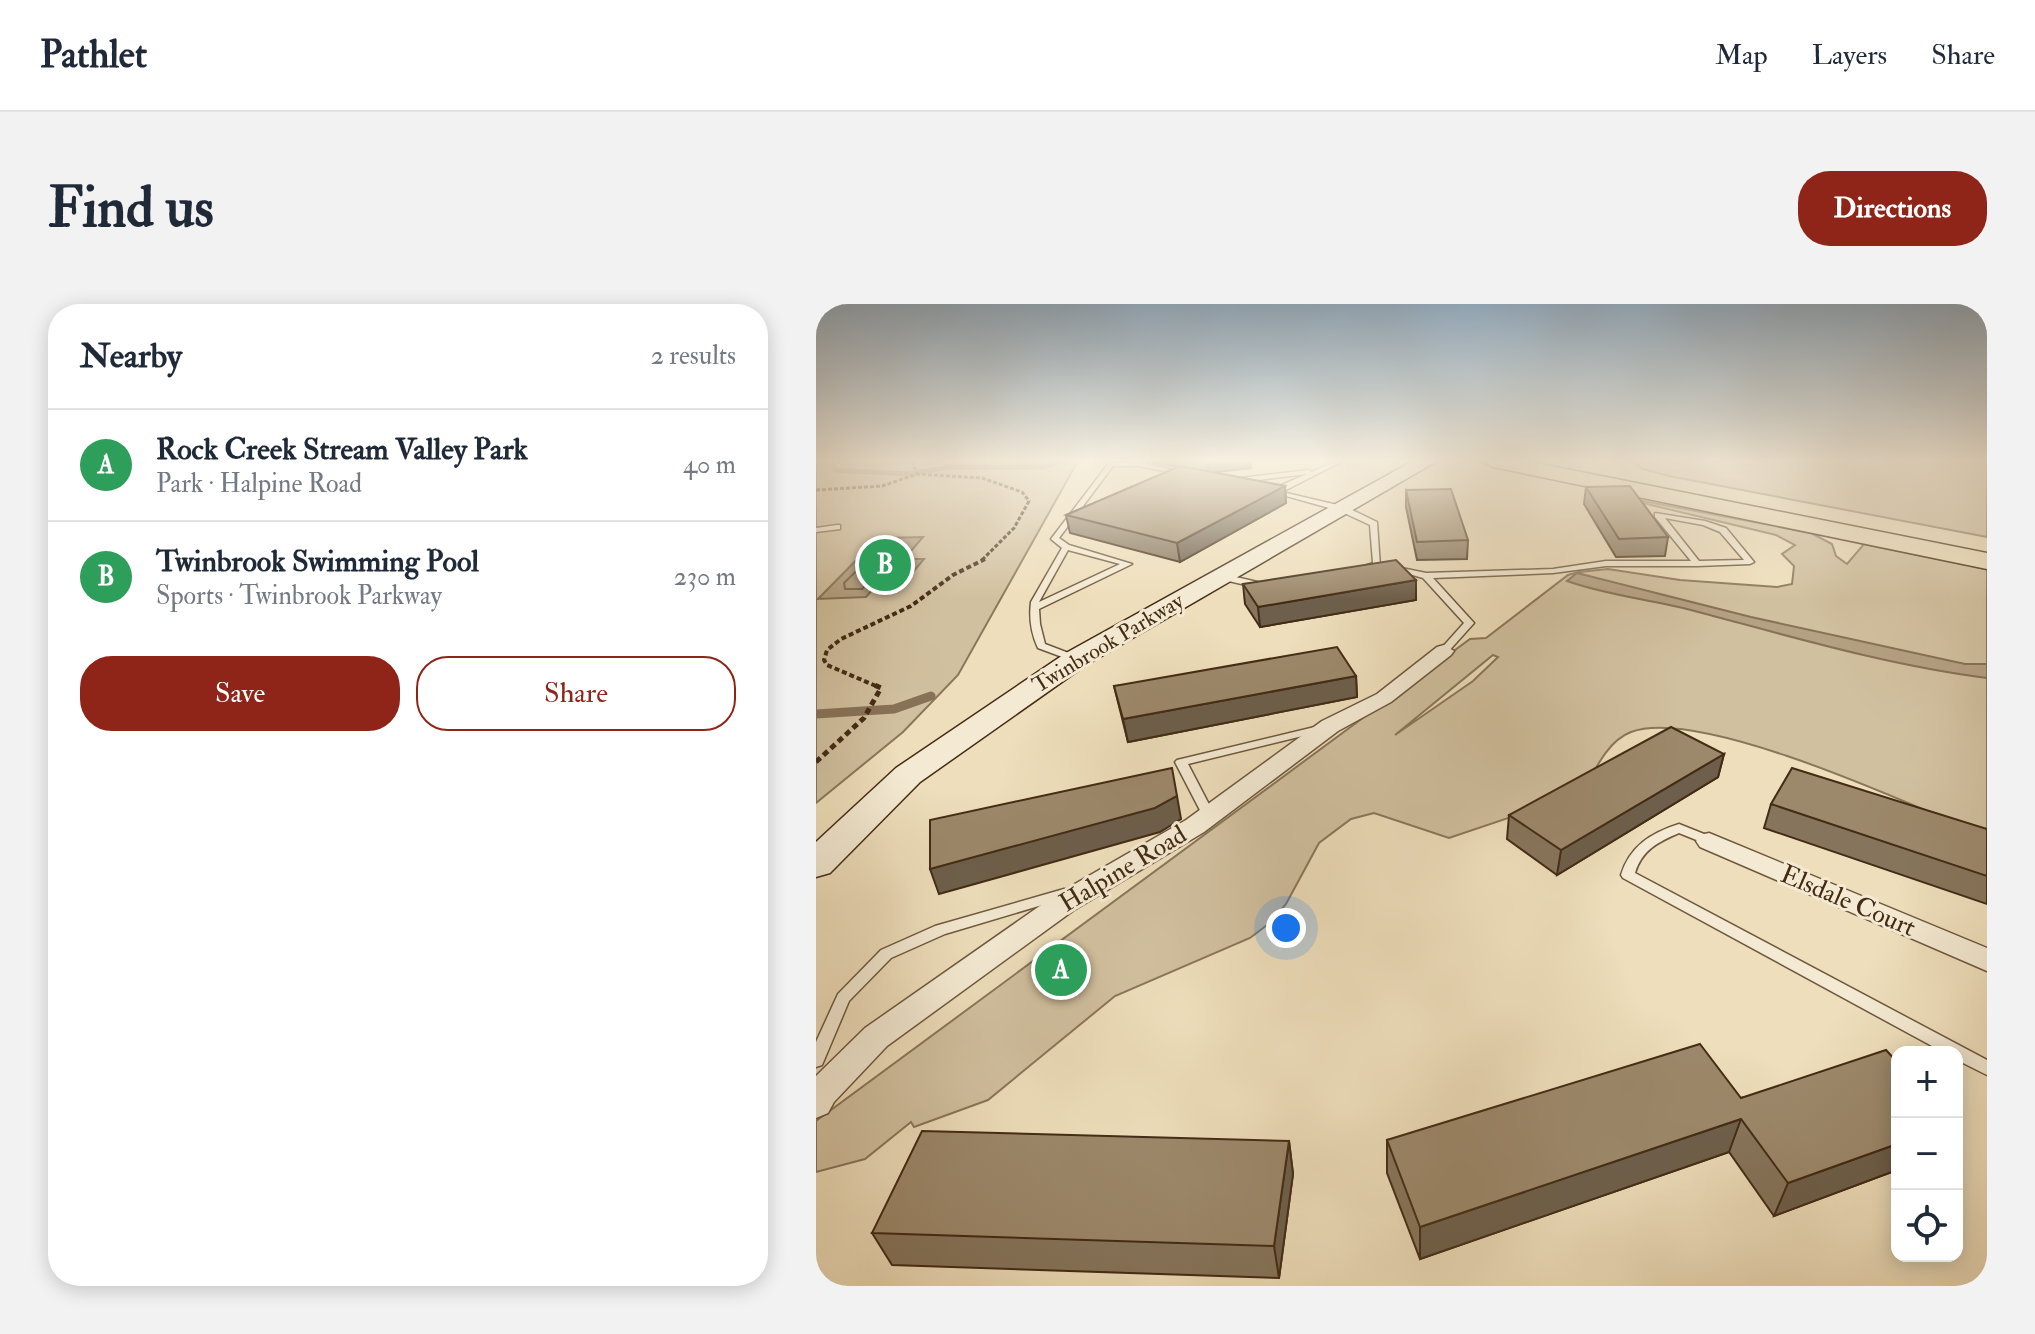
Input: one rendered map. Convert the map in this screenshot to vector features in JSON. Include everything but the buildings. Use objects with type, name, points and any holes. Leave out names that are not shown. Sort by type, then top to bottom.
[{"type":"main road","name":"Twinbrook Parkway","points":[[816,864],[908,775],[1076,659],[1347,507]]},
{"type":"main road","points":[[1719,507],[1987,561]]},
{"type":"main road","points":[[1785,507],[1987,546]]},
{"type":"street","name":"Halpine Road","points":[[818,1079],[1064,903],[1209,816],[1330,726],[1384,698],[1444,651]]},
{"type":"street","name":"Elsdale Court","points":[[1709,841],[1987,960]]},
{"type":"lane","points":[[1034,608],[1128,564],[1066,547],[1055,539],[1078,507]]},
{"type":"lane","points":[[1334,507],[1374,524],[1377,565]]},
{"type":"lane","points":[[1349,570],[1377,565],[1426,576],[1553,571],[1573,566],[1614,564],[1697,564],[1750,562],[1723,530],[1705,523],[1658,515],[1697,564]]},
{"type":"lane","points":[[816,530],[837,527]]},
{"type":"lane","points":[[1066,547],[1034,608],[1033,625],[1041,646],[1076,659]]},
{"type":"lane","points":[[1426,576],[1469,623],[1444,651]]},
{"type":"lane","points":[[1223,577],[1265,587],[1279,584]]},
{"type":"lane","points":[[1209,816],[1181,762],[1330,726]]},
{"type":"lane","points":[[1709,841],[1679,828],[1657,837],[1641,846],[1631,858],[1628,875],[1987,1068]]},
{"type":"lane","points":[[818,1079],[843,998],[886,954],[940,930],[1094,885]]},
{"type":"path","points":[[816,762],[848,736],[864,718],[879,693],[879,686],[827,665],[824,660],[827,650],[852,634],[911,606],[953,575],[986,559],[1014,528],[1026,507]]},
{"type":"shaded area","points":[[816,507],[1052,507],[958,675],[903,732],[816,803]]},
{"type":"shaded area","points":[[1659,507],[1674,507],[1811,533],[1832,544],[1836,556],[1847,564],[1864,544],[1987,569],[1987,837],[1862,784],[1756,746],[1706,733],[1663,728],[1631,732],[1608,750],[1582,793],[1449,838],[1374,813],[1351,819],[1319,843],[1286,904],[1271,922],[1250,938],[1115,996],[988,1100],[914,1127],[911,1122],[865,1159],[816,1172],[816,1121],[1470,639],[1486,638],[1568,575],[1608,569],[1680,580],[1777,587],[1792,584],[1794,566],[1782,554],[1795,545],[1776,535]],"holes":[[[1493,655],[1498,657],[1473,681],[1395,735]]]},
{"type":"shaded area","points":[[1830,507],[1987,507],[1987,537]]},
{"type":"water","points":[[923,537],[904,559],[924,559],[914,571],[889,571],[866,597],[818,599],[878,538]]},
{"type":"water","points":[[1577,573],[1751,617],[1965,664],[1987,664],[1987,678],[1873,657],[1567,581]]},
{"type":"waterway","points":[[816,714],[894,709],[931,696]]},
{"type":"place","name":"Twinbrook Swimming Pool","points":[[885,565]]},
{"type":"place","name":"Rock Creek Stream Valley Park","points":[[1061,970]]}]
